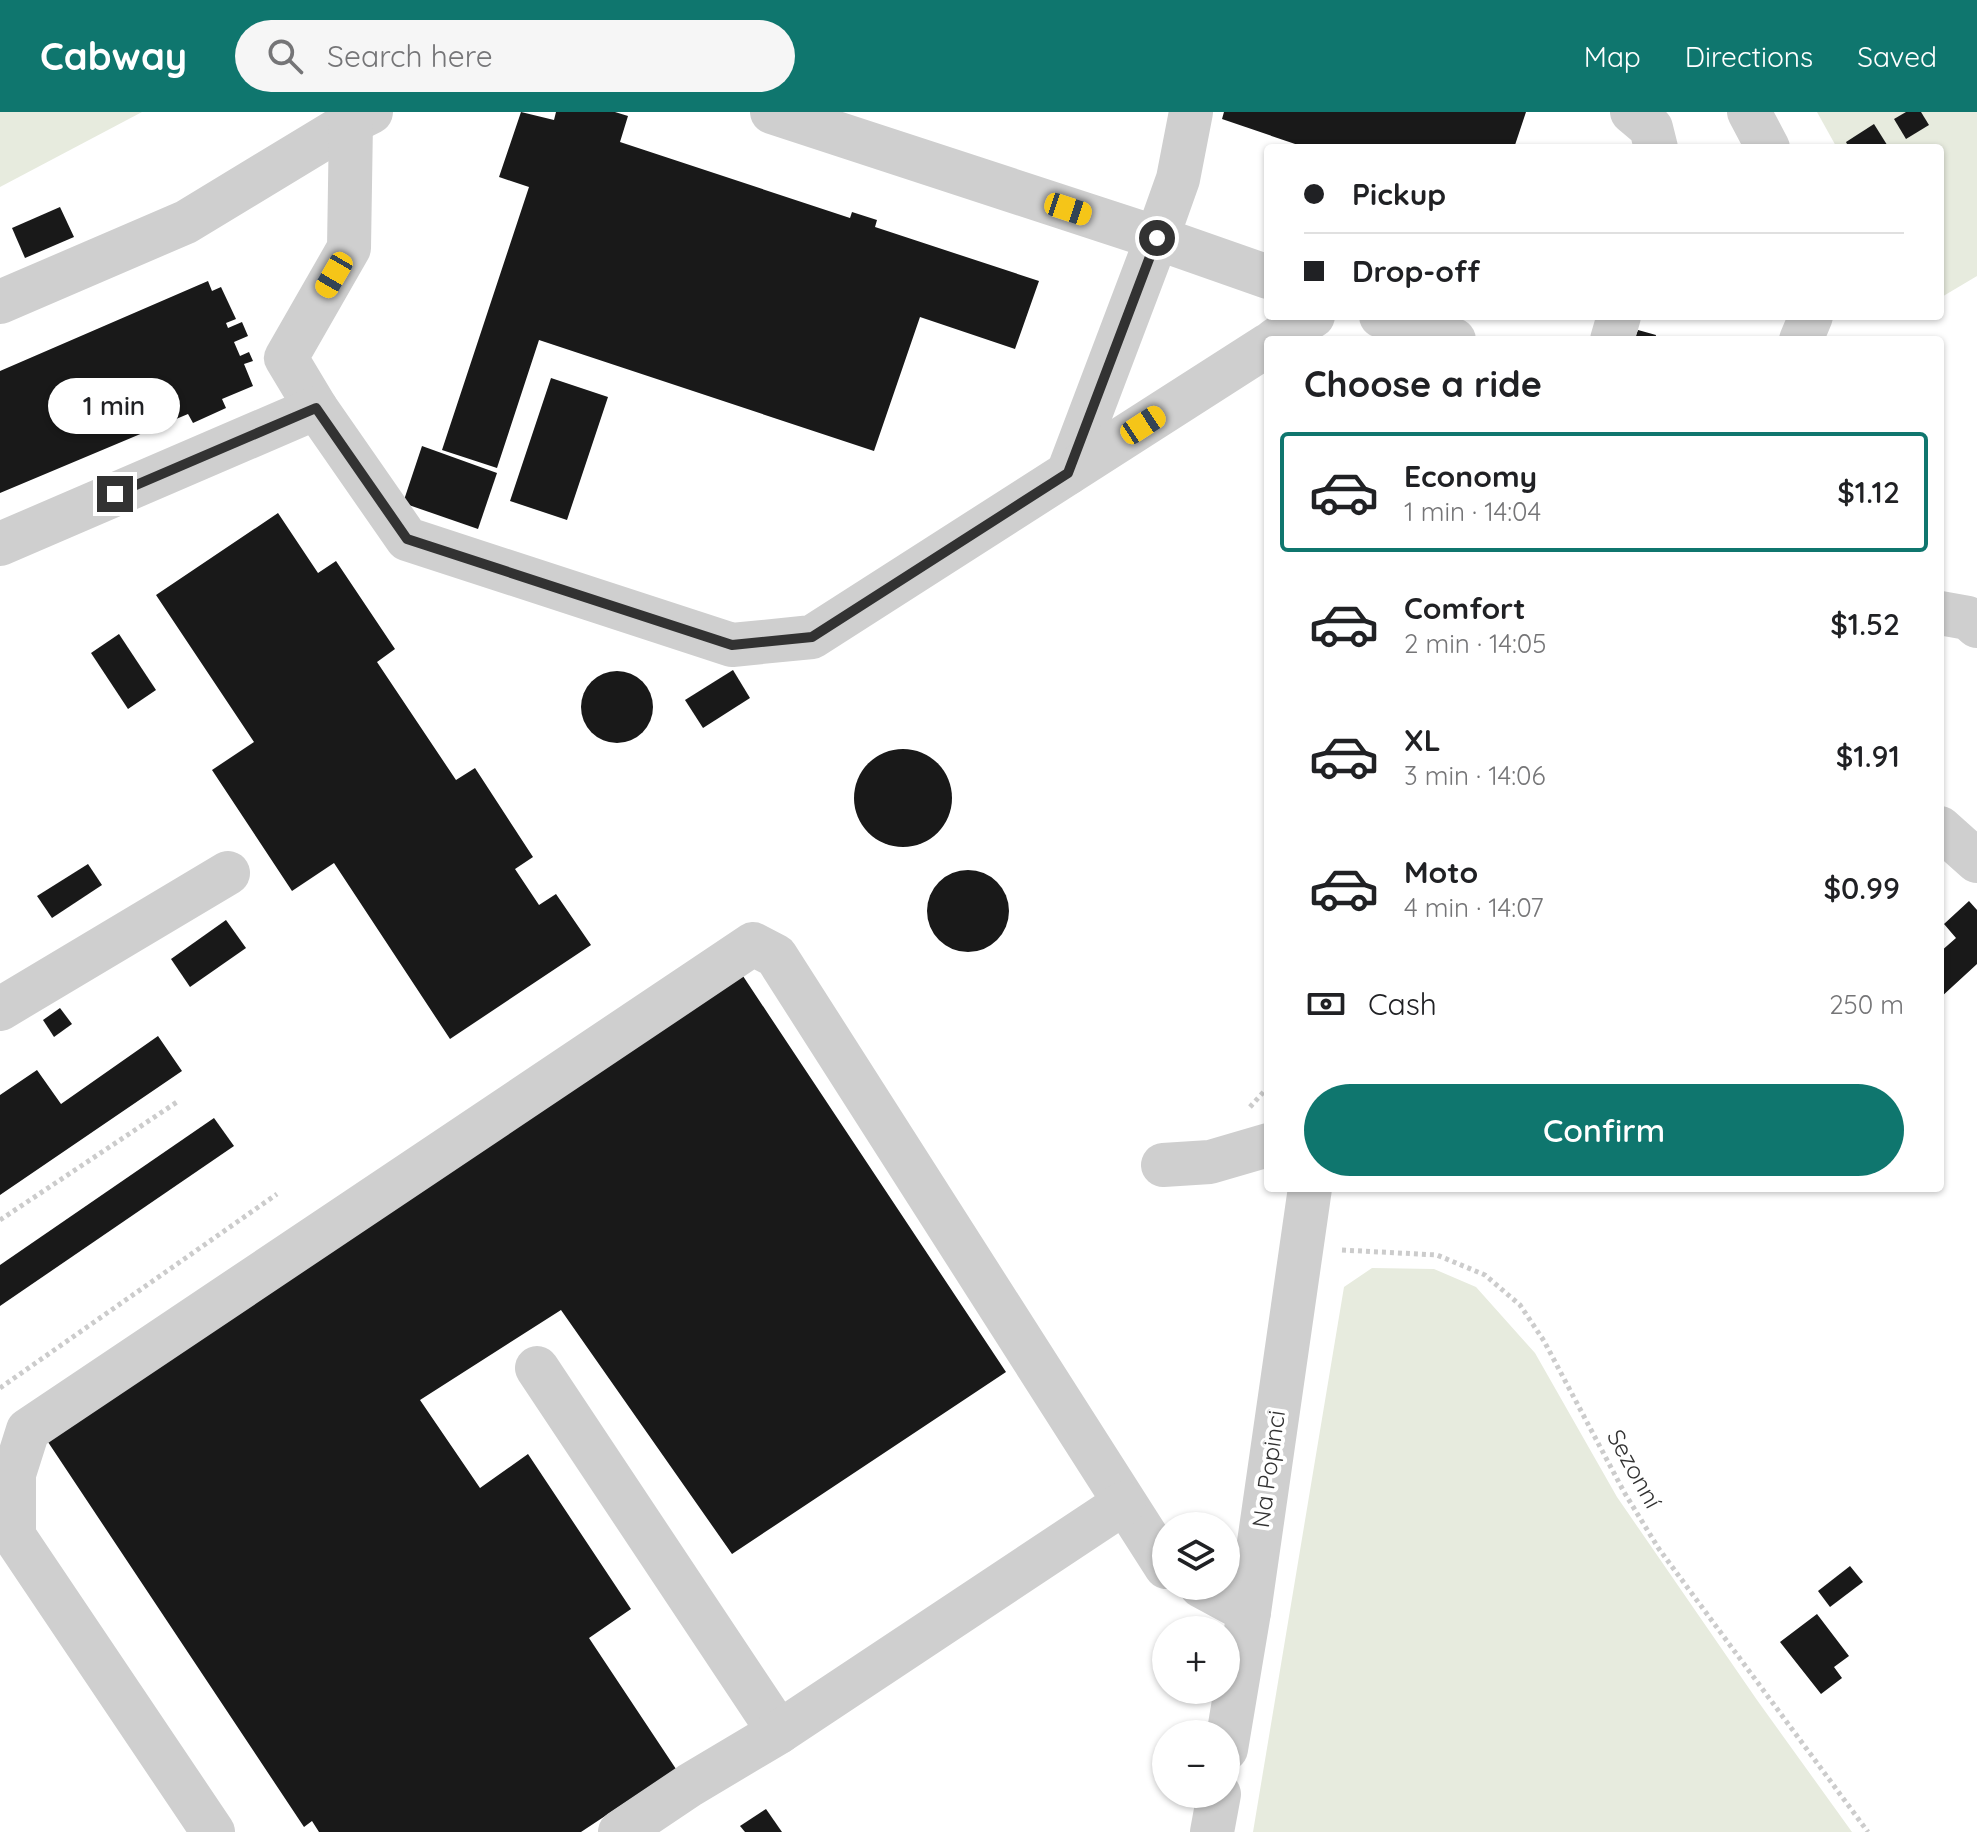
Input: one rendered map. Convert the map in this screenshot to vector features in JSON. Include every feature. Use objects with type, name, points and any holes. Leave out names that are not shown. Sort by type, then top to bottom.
[{"type":"street","points":[[772,112],[1264,276]]},
{"type":"street","points":[[1068,473],[1178,179],[1191,112]]},
{"type":"street","points":[[1632,112],[1651,128],[1655,144]]},
{"type":"street","points":[[1749,112],[1766,144]]},
{"type":"street","points":[[0,302],[186,222],[361,117]]},
{"type":"street","points":[[361,117],[349,248],[286,358],[316,408],[407,539],[732,645],[812,637],[1264,348]]},
{"type":"street","points":[[1281,336],[1307,320]]},
{"type":"street","points":[[1393,320],[1442,336]]},
{"type":"street","points":[[0,544],[316,408]]},
{"type":"street","points":[[1944,614],[1968,618],[1977,626]]},
{"type":"street","points":[[1944,832],[1977,861]]},
{"type":"street","points":[[0,1009],[228,873]]},
{"type":"street","points":[[213,1832],[14,1536],[14,1474],[28,1430],[753,944],[776,956],[1152,1546]]},
{"type":"street","points":[[1163,1165],[1210,1162],[1264,1146]]},
{"type":"street","name":"Na Popinci","points":[[1231,1720],[1309,1192]]},
{"type":"street","points":[[537,1368],[779,1732]]},
{"type":"street","points":[[620,1832],[690,1785],[779,1732],[1124,1503]]},
{"type":"street","points":[[1227,1600],[1249,1612]]},
{"type":"street","points":[[1212,1832],[1216,1808]]},
{"type":"path","points":[[0,1220],[177,1102]]},
{"type":"path","points":[[0,1388],[277,1194]]},
{"type":"path","name":"Sezonní","points":[[1301,1247],[1437,1255],[1485,1275],[1520,1305],[1544,1341],[1624,1492],[1659,1549],[1868,1832]]},
{"type":"shaded area","points":[[0,112],[142,112],[0,187]]},
{"type":"shaded area","points":[[1817,112],[1977,112],[1977,276],[1944,296],[1944,144],[1835,144]]},
{"type":"shaded area","points":[[1372,1268],[1434,1269],[1476,1287],[1535,1353],[1617,1497],[1852,1832],[1253,1832],[1344,1287]]},
{"type":"building","points":[[521,112],[554,120],[556,112],[615,112],[628,116],[620,142],[850,218],[852,212],[877,220],[875,227],[1039,281],[1015,349],[920,317],[874,451],[539,340],[497,468],[442,450],[529,187],[499,177]]},
{"type":"building","points":[[1224,112],[1526,112],[1515,144],[1295,144],[1222,119]]},
{"type":"building","points":[[1906,112],[1921,112],[1929,125],[1906,139],[1894,119]]},
{"type":"building","points":[[1874,124],[1886,144],[1847,144]]},
{"type":"building","points":[[60,207],[74,237],[25,258],[12,228]]},
{"type":"building","points":[[208,281],[212,291],[221,287],[236,319],[226,323],[228,328],[242,322],[248,336],[234,342],[240,356],[249,352],[253,361],[244,364],[253,386],[222,399],[226,408],[193,423],[188,414],[0,493],[0,371]]},
{"type":"building","points":[[1638,330],[1656,335],[1656,336],[1636,336]]},
{"type":"building","points":[[551,378],[608,397],[567,520],[510,501]]},
{"type":"building","points":[[422,446],[497,473],[478,529],[403,503]]},
{"type":"building","points":[[278,513],[318,573],[336,561],[395,649],[377,662],[456,780],[475,768],[533,857],[515,869],[539,905],[556,894],[591,945],[450,1039],[334,863],[292,891],[212,770],[254,742],[156,595]]},
{"type":"building","points":[[119,634],[156,690],[128,709],[91,653]]},
{"type":"building","points":[[733,670],[750,698],[703,728],[685,700]]},
{"type":"building","points":[[624,671],[643,681],[651,693],[651,721],[643,733],[631,741],[610,743],[591,733],[583,721],[581,700],[591,681],[603,673]]},
{"type":"building","points":[[903,749],[922,752],[938,763],[949,779],[952,798],[949,817],[938,833],[922,844],[903,847],[884,844],[868,833],[857,817],[854,798],[857,779],[868,763],[884,752]]},
{"type":"building","points":[[88,864],[102,885],[52,918],[37,896]]},
{"type":"building","points":[[968,870],[984,873],[997,882],[1006,895],[1009,911],[1006,927],[997,940],[984,949],[968,952],[952,949],[939,940],[930,927],[927,911],[930,895],[939,882],[952,873]]},
{"type":"building","points":[[1969,901],[1977,910],[1977,964],[1944,994],[1944,948],[1956,938],[1944,924]]},
{"type":"building","points":[[226,920],[246,948],[190,987],[171,959]]},
{"type":"building","points":[[741,973],[1006,1372],[732,1554],[561,1310],[420,1400],[480,1488],[528,1454],[631,1609],[589,1638],[676,1769],[581,1832],[319,1832],[312,1821],[304,1827],[44,1436]]},
{"type":"building","points":[[60,1008],[72,1024],[54,1037],[43,1020]]},
{"type":"building","points":[[158,1036],[182,1071],[0,1195],[0,1095],[37,1070],[61,1104]]},
{"type":"building","points":[[214,1118],[234,1146],[0,1306],[0,1265]]},
{"type":"building","points":[[1850,1566],[1863,1582],[1830,1607],[1818,1591]]},
{"type":"building","points":[[1817,1614],[1849,1656],[1834,1667],[1842,1678],[1821,1694],[1780,1642]]},
{"type":"building","points":[[766,1809],[782,1832],[745,1832],[740,1826]]},
{"type":"route","points":[[115,494],[316,408],[407,539],[732,645],[812,637],[1068,473],[1157,238]]}]
